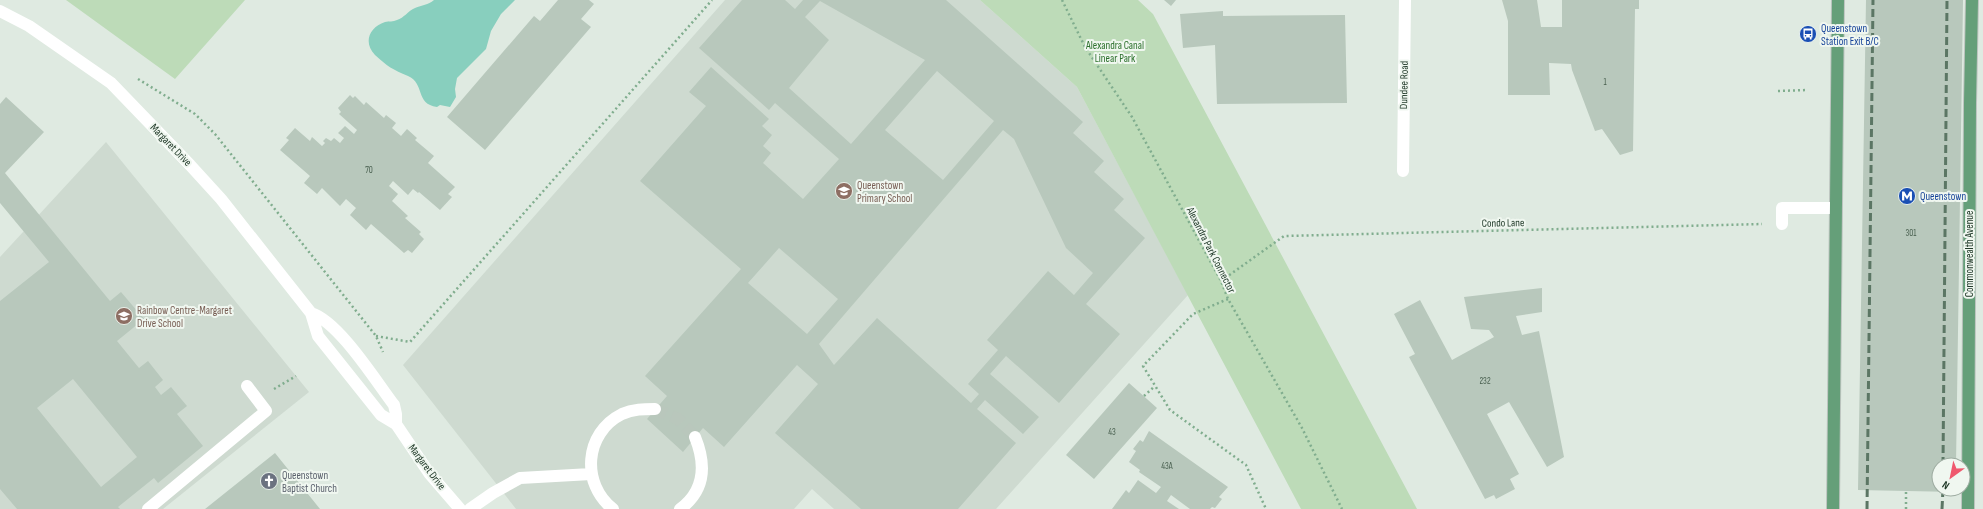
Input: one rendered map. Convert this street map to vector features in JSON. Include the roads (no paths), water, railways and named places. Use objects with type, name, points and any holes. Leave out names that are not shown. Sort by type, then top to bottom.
[{"type":"main road","points":[[1832,509],[1838,0]]},
{"type":"main road","name":"Commonwealth Avenue","points":[[1968,509],[1972,0]]},
{"type":"street","name":"Dundee Road","points":[[1403,171],[1405,0]]},
{"type":"street","name":"Margaret Drive","points":[[0,11],[29,26],[111,83],[221,199],[310,313],[318,336],[381,415],[396,424],[430,473],[460,509]]},
{"type":"street","points":[[1782,224],[1782,208],[1836,208]]},
{"type":"street","name":"Margaret Drive","points":[[310,313],[321,316],[334,326],[348,344],[394,406],[396,424]]},
{"type":"street","points":[[148,509],[266,412],[246,386]]},
{"type":"street","points":[[613,509],[595,489],[591,474],[591,454],[597,438],[608,424],[622,414],[638,409],[655,409]]},
{"type":"street","points":[[680,509],[687,504],[698,489],[702,472],[702,454],[695,437]]},
{"type":"street","points":[[470,509],[493,493],[520,478],[591,474]]},
{"type":"tunnel","points":[[655,409],[678,419],[695,437]]},
{"type":"railway","points":[[1867,509],[1873,0]]},
{"type":"railway","points":[[1943,457],[1947,0]]},
{"type":"railway","points":[[1942,509],[1943,497]]},
{"type":"place","name":"Queenstown Station Exit B/C","points":[[1808,34]]},
{"type":"place","name":"Queenstown Primary School","points":[[844,191]]},
{"type":"place","name":"Queenstown","points":[[1907,196]]},
{"type":"place","name":"Rainbow Centre-Margaret Drive School","points":[[124,316]]},
{"type":"place","name":"Queenstown Baptist Church","points":[[269,481]]},
{"type":"park label","name":"Alexandra Canal Linear Park","points":[[1115,51]]}]
